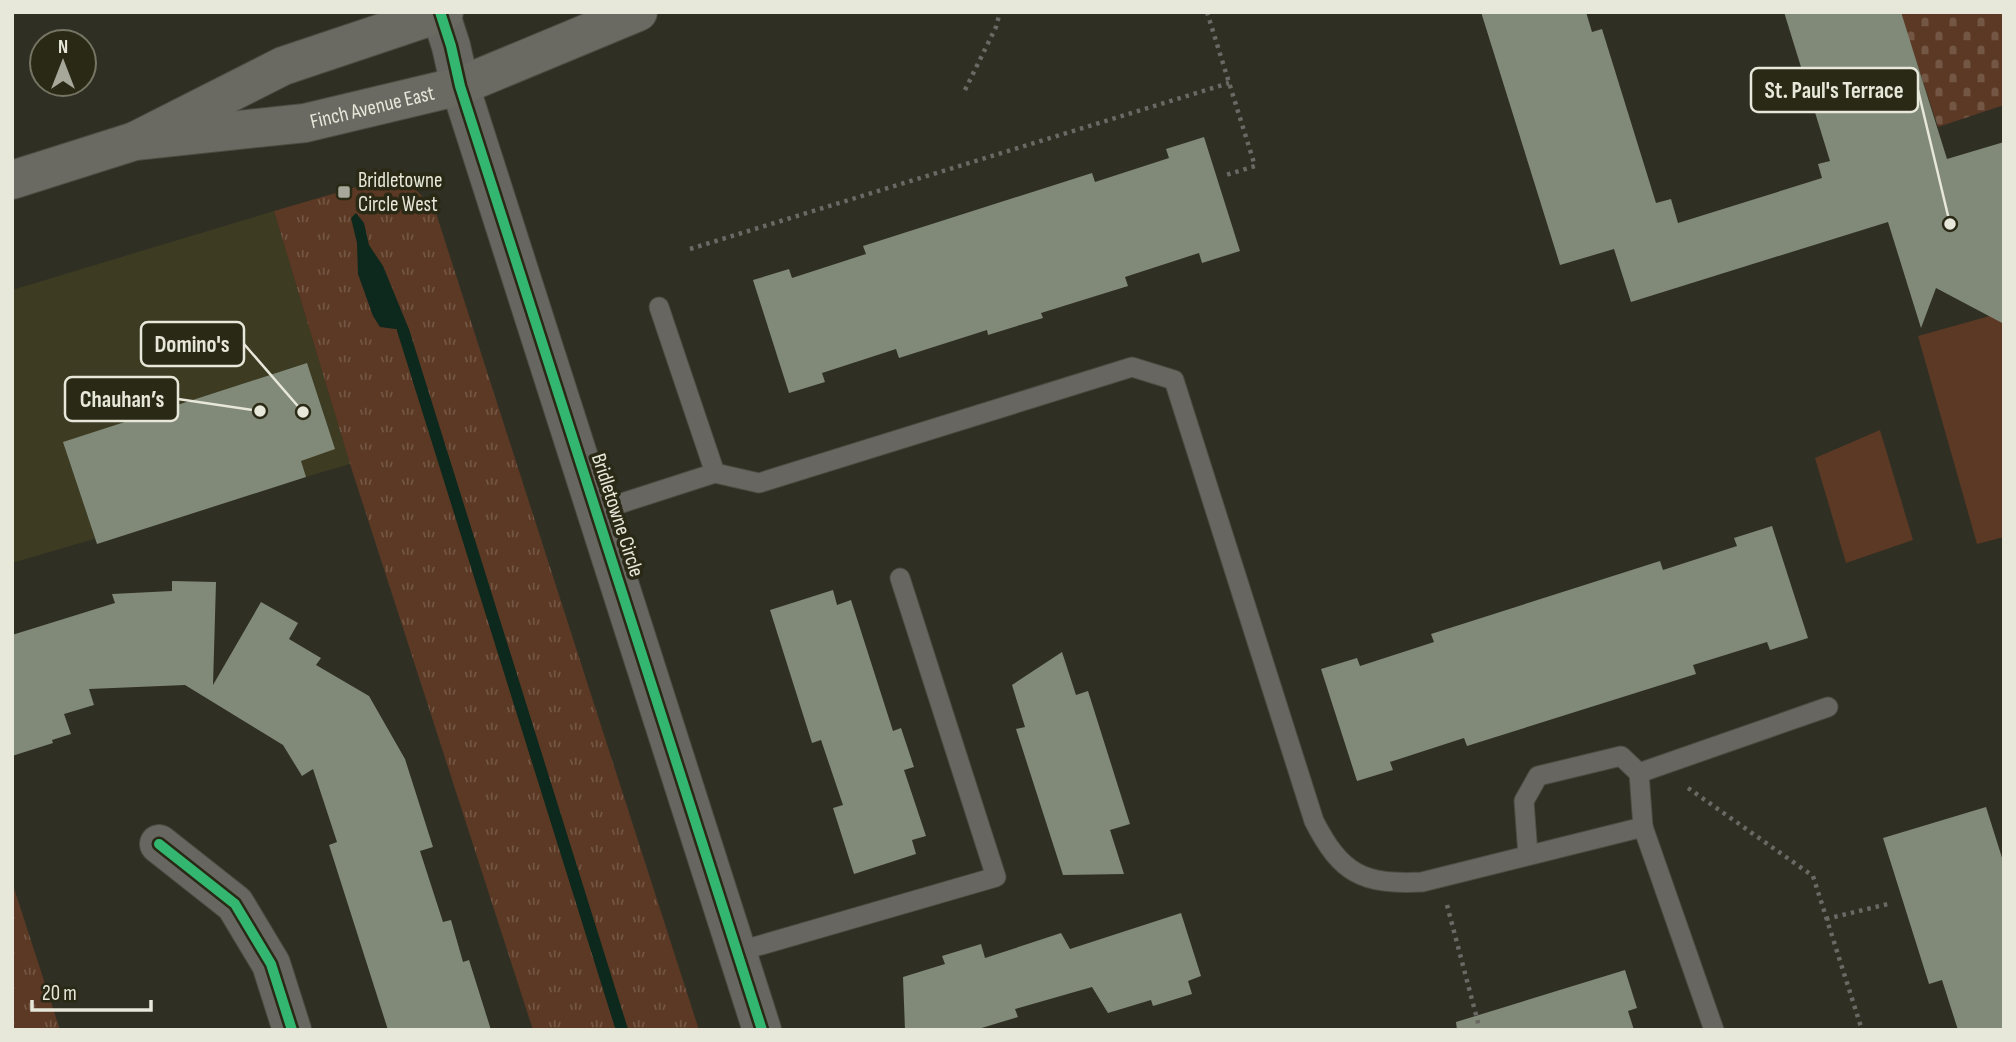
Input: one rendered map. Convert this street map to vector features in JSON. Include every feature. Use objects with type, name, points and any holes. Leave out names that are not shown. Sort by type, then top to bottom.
[{"type":"main road","name":"Finch Avenue East","points":[[135,141],[305,123],[460,86],[638,12]]},
{"type":"main road","name":"Finch Avenue East","points":[[12,180],[135,141],[283,66],[441,13]]},
{"type":"street","name":"Bridletowne Circle","points":[[441,13],[460,86],[762,1030]]},
{"type":"street","points":[[159,844],[235,904],[271,964],[292,1030]]},
{"type":"lane","points":[[659,307],[715,473]]},
{"type":"lane","points":[[597,511],[715,473],[758,483],[1132,367],[1174,380],[1310,808],[1327,846],[1363,878],[1390,884],[1439,878],[1643,827]]},
{"type":"lane","points":[[737,952],[996,877],[900,578]]},
{"type":"lane","points":[[1528,855],[1524,801],[1538,776],[1621,756],[1649,770],[1828,707]]},
{"type":"lane","points":[[1649,770],[1643,827],[1714,1030]]},
{"type":"path","points":[[965,90],[996,27],[1000,12]]},
{"type":"path","points":[[1207,12],[1255,166],[1223,176]]},
{"type":"path","points":[[690,249],[1230,83]]},
{"type":"path","points":[[1649,770],[1813,876],[1862,1030]]},
{"type":"path","points":[[1439,878],[1480,1030]]},
{"type":"path","points":[[1826,919],[1892,903]]},
{"type":"shaded area","points":[[274,211],[350,464],[12,563],[12,290]]},
{"type":"shaded area","points":[[356,213],[364,223],[369,245],[383,266],[408,327],[403,330],[380,327],[373,316],[358,274],[357,243],[351,218]]},
{"type":"green space","points":[[1900,12],[2004,12],[2004,105],[1938,127]]},
{"type":"green space","points":[[401,174],[435,210],[699,1030],[533,1030],[350,464],[274,211]]},
{"type":"green space","points":[[2004,312],[2004,537],[1977,544],[1918,336]]},
{"type":"green space","points":[[1880,430],[1913,540],[1846,563],[1815,458]]},
{"type":"green space","points":[[12,882],[60,1030],[12,1030]]},
{"type":"building","points":[[1481,12],[1586,12],[1592,32],[1602,29],[1656,203],[1671,199],[1678,223],[1822,178],[1818,164],[1830,161],[1784,12],[1901,12],[1947,159],[2004,142],[2004,324],[1936,288],[1921,328],[1888,222],[1631,302],[1614,249],[1560,265]]},
{"type":"building","points":[[1204,137],[1240,251],[1202,263],[1199,253],[1125,277],[1128,286],[1041,313],[1043,318],[988,335],[987,330],[899,358],[896,349],[822,373],[825,382],[789,393],[753,280],[789,269],[792,278],[866,254],[863,246],[1092,173],[1095,182],[1169,158],[1166,149]]},
{"type":"building","points":[[307,363],[335,449],[301,461],[306,477],[97,544],[63,442]]},
{"type":"building","points":[[1772,526],[1808,638],[1770,650],[1767,642],[1693,665],[1696,674],[1467,746],[1464,738],[1390,762],[1393,770],[1357,781],[1321,669],[1357,658],[1360,666],[1434,642],[1431,634],[1660,561],[1663,570],[1737,546],[1734,538]]},
{"type":"building","points":[[172,581],[216,582],[213,685],[261,602],[298,623],[289,639],[321,658],[316,665],[369,696],[405,759],[433,847],[420,851],[443,922],[451,920],[463,962],[469,960],[491,1030],[388,1030],[329,845],[337,842],[313,769],[302,776],[283,745],[185,685],[89,689],[94,705],[64,714],[71,734],[52,740],[53,743],[12,756],[12,635],[115,603],[112,594],[172,591]]},
{"type":"building","points":[[833,590],[837,605],[851,600],[893,731],[901,728],[914,767],[904,770],[926,836],[912,840],[916,854],[854,874],[833,808],[843,805],[821,740],[812,743],[770,610]]},
{"type":"building","points":[[1062,652],[1076,695],[1088,691],[1130,824],[1110,830],[1124,874],[1063,875],[1016,729],[1025,727],[1012,685]]},
{"type":"building","points":[[1986,807],[2004,864],[2004,1030],[1958,1030],[1942,980],[1929,984],[1883,838]]},
{"type":"building","points":[[1181,913],[1201,976],[1188,981],[1192,994],[1153,1006],[1151,1000],[1108,1013],[1092,987],[1015,1009],[1018,1017],[975,1030],[905,1030],[903,977],[945,964],[942,956],[981,944],[985,958],[1061,933],[1070,949]]},
{"type":"building","points":[[1625,970],[1637,1008],[1628,1011],[1634,1030],[1457,1030],[1456,1022]]},
{"type":"waterway","points":[[403,330],[622,1030]]},
{"type":"cycle path","points":[[440,12],[460,86],[762,1030]]},
{"type":"cycle path","points":[[159,844],[235,904],[271,964],[292,1030]]},
{"type":"place","name":"Bridletowne Circle West","points":[[344,192]]},
{"type":"place","name":"St. Paul's Terrace","points":[[1950,224]]},
{"type":"place","name":"Chauhan’s","points":[[260,411]]},
{"type":"place","name":"Domino's","points":[[303,412]]}]
